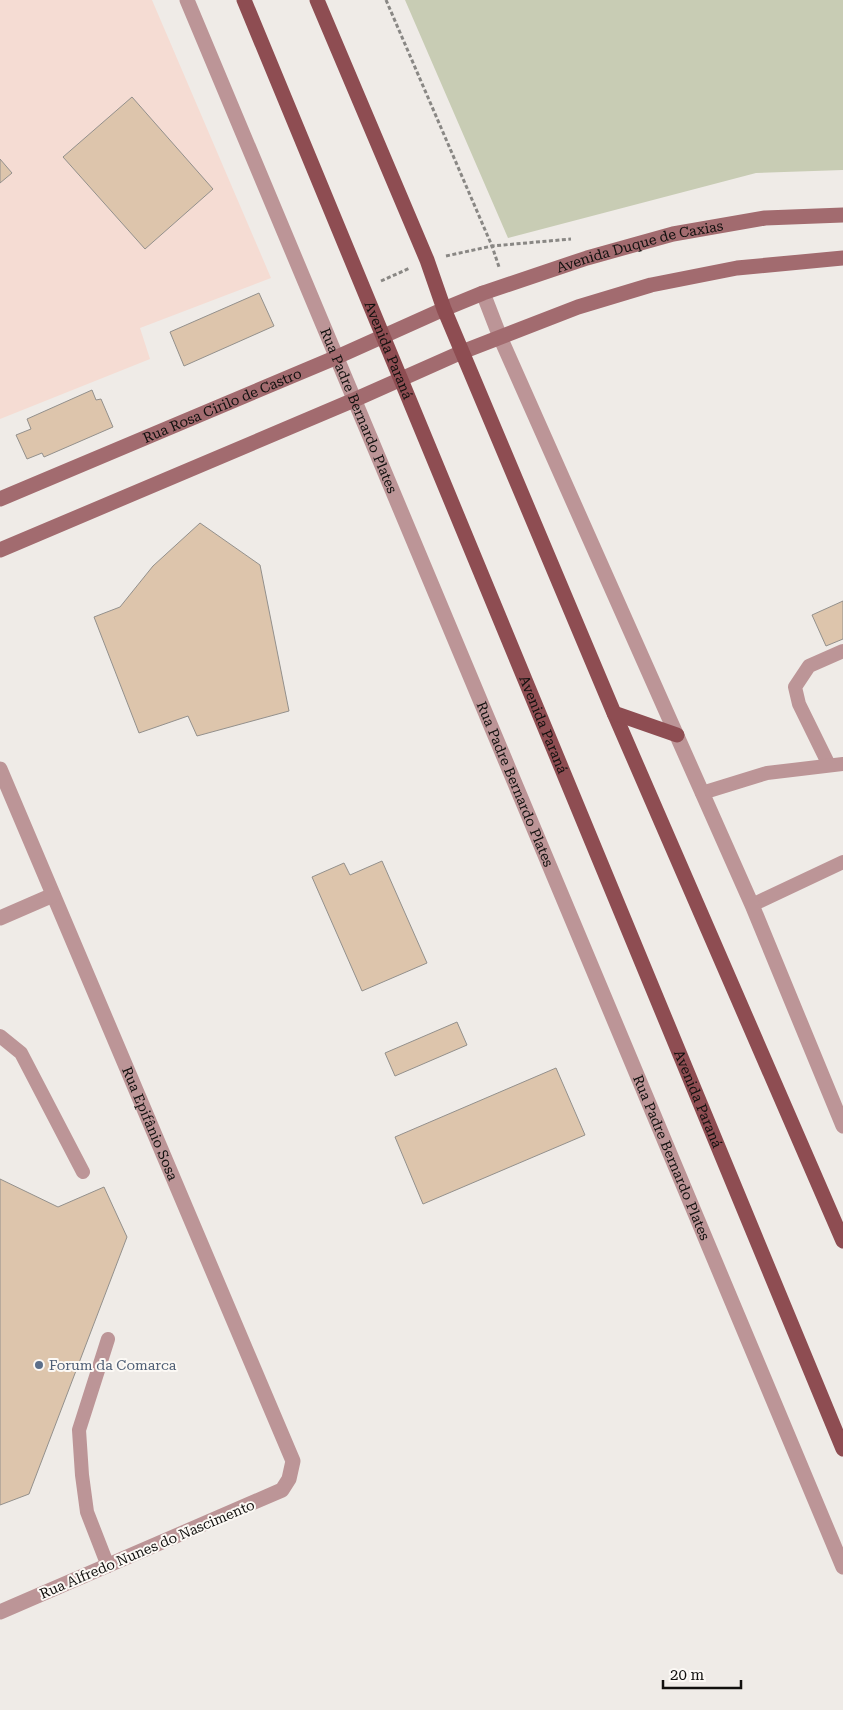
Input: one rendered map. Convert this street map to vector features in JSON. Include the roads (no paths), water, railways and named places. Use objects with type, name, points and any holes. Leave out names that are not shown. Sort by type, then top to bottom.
[{"type":"main road","name":"Avenida Paraná","points":[[244,0],[843,1449]]},
{"type":"main road","points":[[317,0],[427,260],[444,309],[614,713],[843,1240]]},
{"type":"main road","name":"Avenida Duque de Caxias","points":[[444,309],[483,293],[586,258],[674,234],[765,218],[843,216]]},
{"type":"main road","points":[[0,550],[354,400],[462,352],[578,308],[651,284],[737,268],[843,258]]},
{"type":"main road","name":"Rua Rosa Cirilo de Castro","points":[[0,499],[337,357],[444,309]]},
{"type":"main road","points":[[614,713],[677,735]]},
{"type":"street","name":"Rua Padre Bernardo Plates","points":[[188,0],[843,1567]]},
{"type":"street","points":[[483,293],[500,337],[752,905],[843,1126]]},
{"type":"street","name":"Rua Epifânio Sosa","points":[[0,769],[293,1461],[289,1479]]},
{"type":"street","points":[[0,918],[53,895]]},
{"type":"street","name":"Rua Alfredo Nunes do Nascimento","points":[[0,1612],[282,1490],[289,1479]]},
{"type":"lane","points":[[702,792],[766,773],[836,764],[799,704],[795,687],[809,666],[843,651]]},
{"type":"lane","points":[[752,905],[843,862]]},
{"type":"lane","points":[[0,1036],[21,1053],[83,1172]]},
{"type":"lane","points":[[108,1339],[79,1430],[87,1512],[108,1566]]},
{"type":"place","name":"Forum da Comarca","points":[[39,1365]]}]
